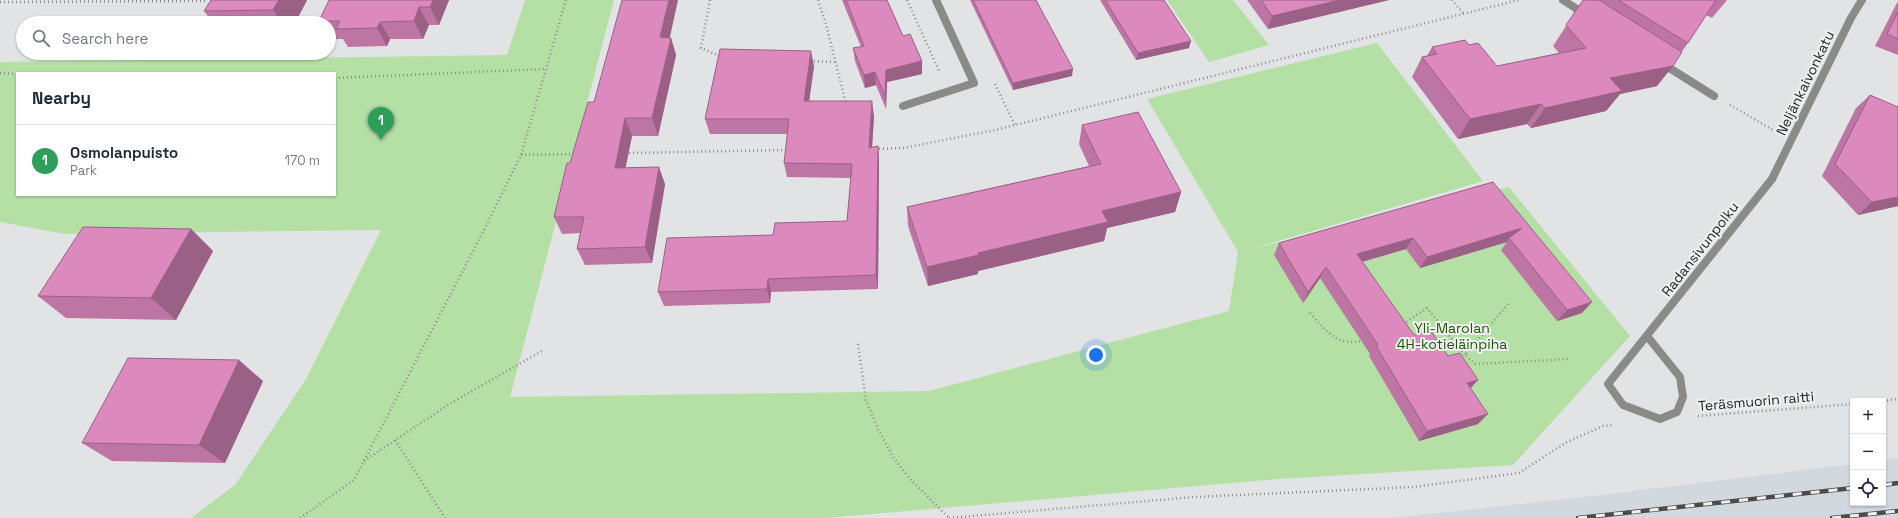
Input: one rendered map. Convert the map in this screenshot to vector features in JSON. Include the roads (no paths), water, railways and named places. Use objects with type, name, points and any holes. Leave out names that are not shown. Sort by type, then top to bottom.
[{"type":"street","points":[[903,106],[974,83],[936,0]]},
{"type":"street","points":[[1563,0],[1596,21]]},
{"type":"street","name":"Neljänkaivonkatu","points":[[1772,179],[1851,18],[1862,0]]},
{"type":"street","points":[[1655,58],[1714,96]]},
{"type":"street","name":"Radansivunpolku","points":[[1647,336],[1680,377],[1683,397],[1677,412],[1660,419],[1623,405],[1608,384],[1772,179]]},
{"type":"railway","points":[[1886,485],[1898,483]]},
{"type":"railway","points":[[1578,518],[1850,488]]},
{"type":"railway","points":[[1832,518],[1898,511]]},
{"type":"place","name":"Osmolanpuisto","points":[[381,140]]},
{"type":"park label","name":"Yli-Marolan 4H-kotieläinpiha","points":[[1452,336]]}]
